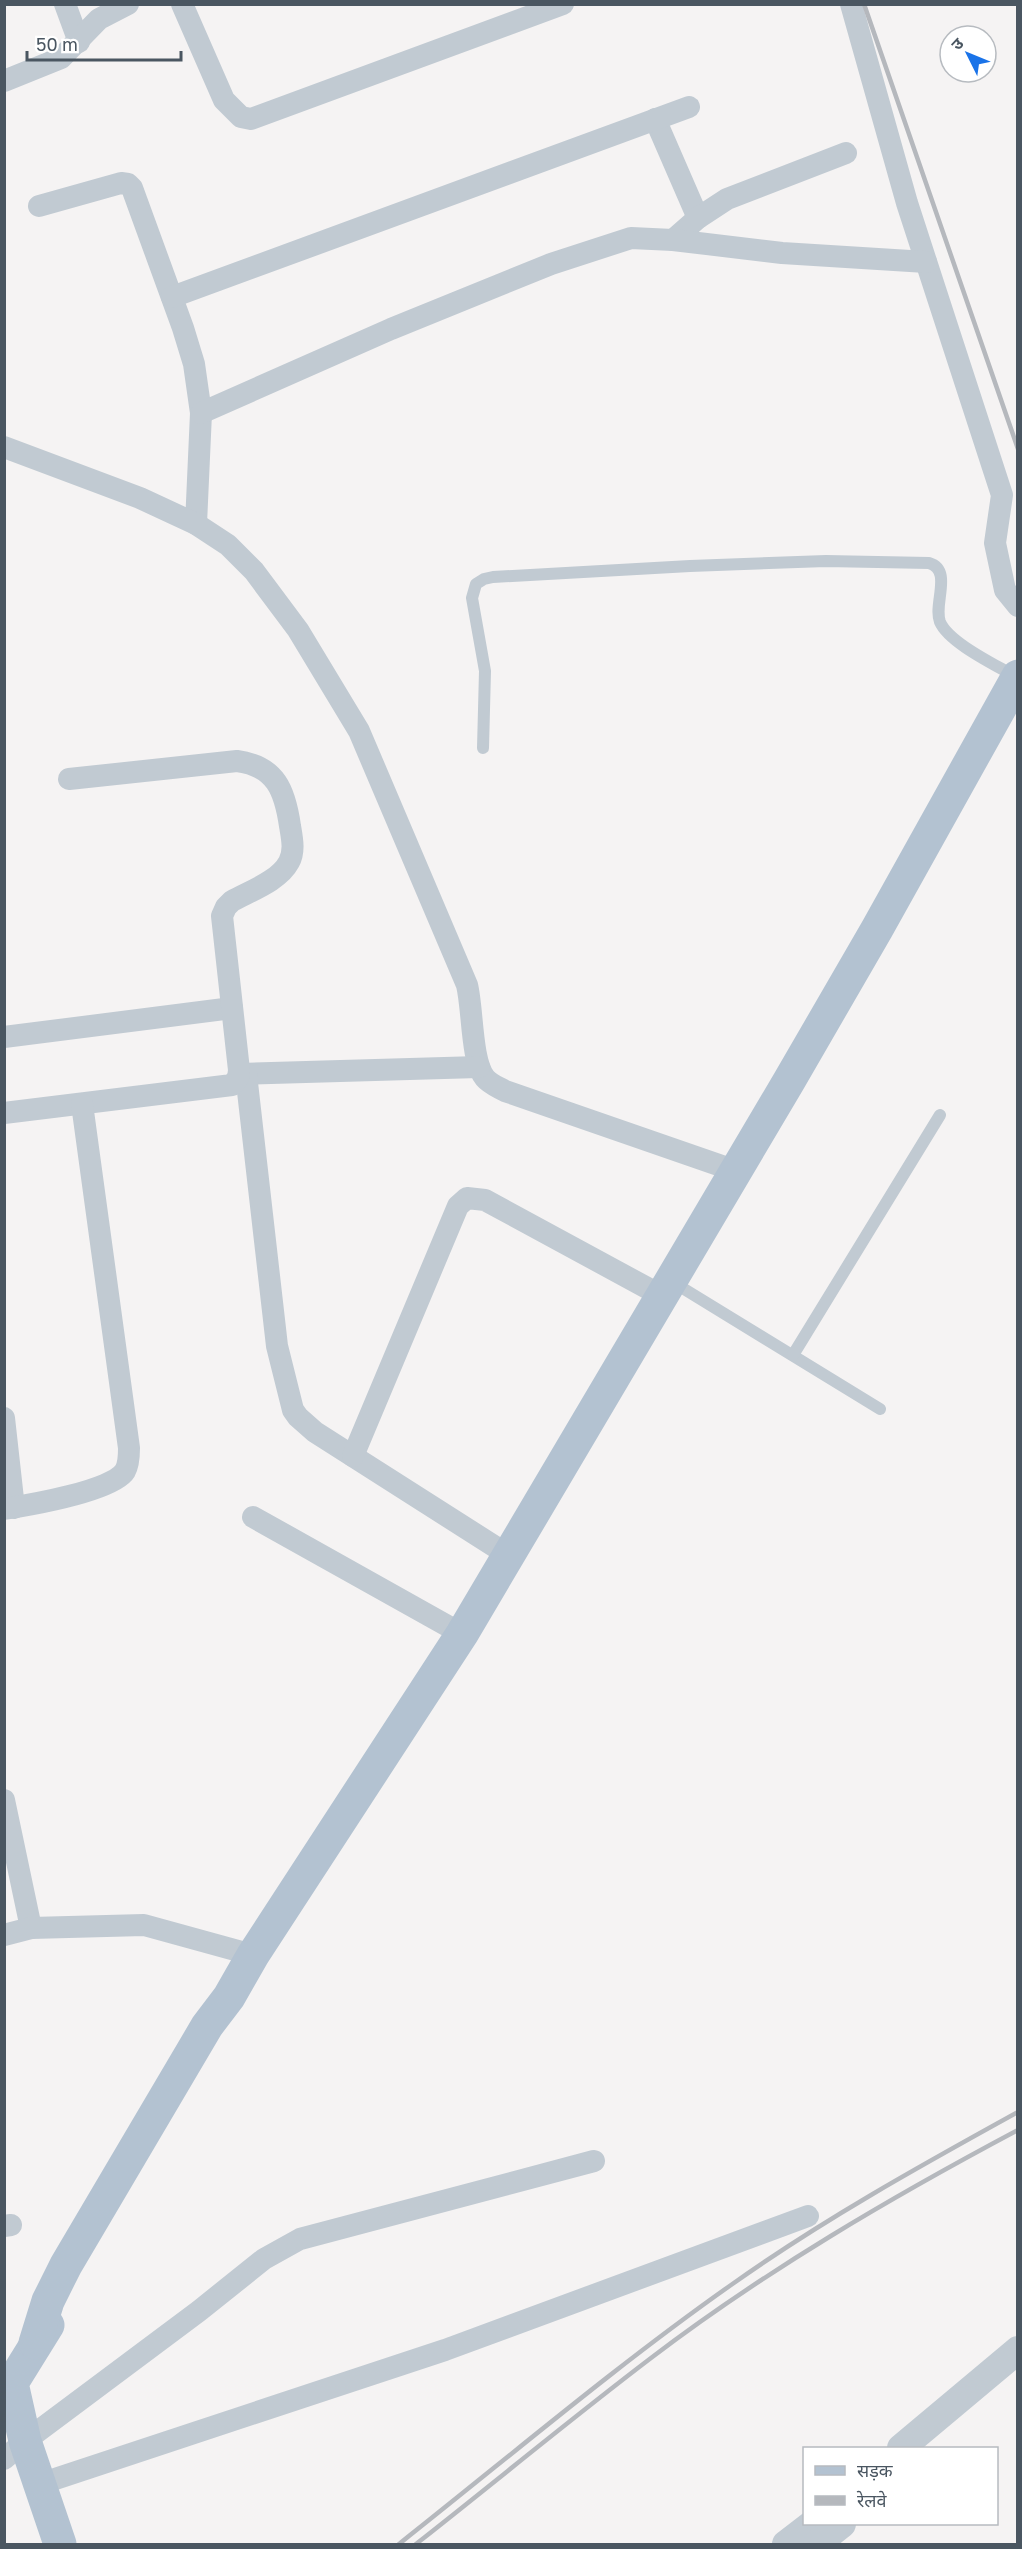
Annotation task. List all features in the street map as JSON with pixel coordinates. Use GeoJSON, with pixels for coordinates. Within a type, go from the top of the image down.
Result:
{"type":"FeatureCollection","features":[{"type":"Feature","properties":{"kind":"main road"},"geometry":{"type":"LineString","coordinates":[[60,2544],[40,2484],[15,2450],[8,2384],[35,2343],[48,2301],[66,2265],[207,2026],[229,1997],[253,1954],[462,1634],[877,928],[1017,677]]}},
{"type":"Feature","properties":{"kind":"street"},"geometry":{"type":"LineString","coordinates":[[65,4],[79,42]]}},
{"type":"Feature","properties":{"kind":"street"},"geometry":{"type":"LineString","coordinates":[[4,81],[62,58],[105,14],[128,4]]}},
{"type":"Feature","properties":{"kind":"street"},"geometry":{"type":"LineString","coordinates":[[183,4],[224,99],[240,117],[250,119],[563,4]]}},
{"type":"Feature","properties":{"kind":"street"},"geometry":{"type":"LineString","coordinates":[[851,4],[926,262],[1002,495],[995,543],[1005,590],[1017,606]]}},
{"type":"Feature","properties":{"kind":"street"},"geometry":{"type":"LineString","coordinates":[[172,297],[689,107]]}},
{"type":"Feature","properties":{"kind":"street"},"geometry":{"type":"LineString","coordinates":[[654,120],[698,218]]}},
{"type":"Feature","properties":{"kind":"street"},"geometry":{"type":"LineString","coordinates":[[674,240],[698,218],[726,199],[846,153]]}},
{"type":"Feature","properties":{"kind":"street"},"geometry":{"type":"LineString","coordinates":[[39,206],[121,183],[128,184],[132,188],[194,364],[201,413],[196,524]]}},
{"type":"Feature","properties":{"kind":"street"},"geometry":{"type":"LineString","coordinates":[[201,413],[390,329],[561,261],[632,238],[674,240],[782,253],[926,262]]}},
{"type":"Feature","properties":{"kind":"street"},"geometry":{"type":"LineString","coordinates":[[4,447],[140,498],[196,524],[228,545],[254,572],[298,630],[359,730],[467,985],[472,1005],[479,1067],[485,1078],[505,1091],[736,1171]]}},
{"type":"Feature","properties":{"kind":"street"},"geometry":{"type":"LineString","coordinates":[[69,779],[237,761],[249,762],[277,782],[287,805],[292,852],[282,872],[232,902],[222,916],[277,1346],[290,1402],[304,1424],[508,1555]]}},
{"type":"Feature","properties":{"kind":"street"},"geometry":{"type":"LineString","coordinates":[[4,1037],[232,1008]]}},
{"type":"Feature","properties":{"kind":"street"},"geometry":{"type":"LineString","coordinates":[[4,1113],[226,1088],[243,1074],[479,1067]]}},
{"type":"Feature","properties":{"kind":"street"},"geometry":{"type":"LineString","coordinates":[[4,1418],[9,1509],[104,1486],[124,1471],[128,1461],[128,1436],[82,1104]]}},
{"type":"Feature","properties":{"kind":"street"},"geometry":{"type":"LineString","coordinates":[[353,1456],[458,1206],[467,1198],[485,1200],[666,1288]]}},
{"type":"Feature","properties":{"kind":"street"},"geometry":{"type":"LineString","coordinates":[[253,1517],[462,1634]]}},
{"type":"Feature","properties":{"kind":"street"},"geometry":{"type":"LineString","coordinates":[[4,1800],[31,1928]]}},
{"type":"Feature","properties":{"kind":"street"},"geometry":{"type":"LineString","coordinates":[[4,1935],[31,1928],[144,1925],[253,1954]]}},
{"type":"Feature","properties":{"kind":"street"},"geometry":{"type":"LineString","coordinates":[[15,2450],[264,2259],[300,2240],[594,2161]]}},
{"type":"Feature","properties":{"kind":"street"},"geometry":{"type":"LineString","coordinates":[[40,2484],[445,2350],[808,2216]]}},
{"type":"Feature","properties":{"kind":"street"},"geometry":{"type":"LineString","coordinates":[[902,2447],[1017,2350]]}},
{"type":"Feature","properties":{"kind":"street"},"geometry":{"type":"LineString","coordinates":[[931,2447],[1017,2375]]}},
{"type":"Feature","properties":{"kind":"street"},"geometry":{"type":"LineString","coordinates":[[786,2544],[810,2525]]}},
{"type":"Feature","properties":{"kind":"street"},"geometry":{"type":"LineString","coordinates":[[817,2544],[840,2525]]}},
{"type":"Feature","properties":{"kind":"lane"},"geometry":{"type":"LineString","coordinates":[[483,748],[485,671],[472,598],[477,584],[493,577],[826,561],[929,563],[934,564],[940,573],[938,617],[947,632],[1017,677]]}},
{"type":"Feature","properties":{"kind":"lane"},"geometry":{"type":"LineString","coordinates":[[793,1355],[940,1115]]}},
{"type":"Feature","properties":{"kind":"lane"},"geometry":{"type":"LineString","coordinates":[[666,1288],[793,1355],[880,1409]]}},
{"type":"Feature","properties":{"kind":"railway"},"geometry":{"type":"LineString","coordinates":[[864,4],[1018,449]]}},
{"type":"Feature","properties":{"kind":"railway"},"geometry":{"type":"LineString","coordinates":[[399,2544],[604,2380],[765,2261],[836,2216],[1018,2112]]}},
{"type":"Feature","properties":{"kind":"railway"},"geometry":{"type":"LineString","coordinates":[[416,2544],[621,2381],[739,2295],[830,2236],[1018,2130]]}}]}
